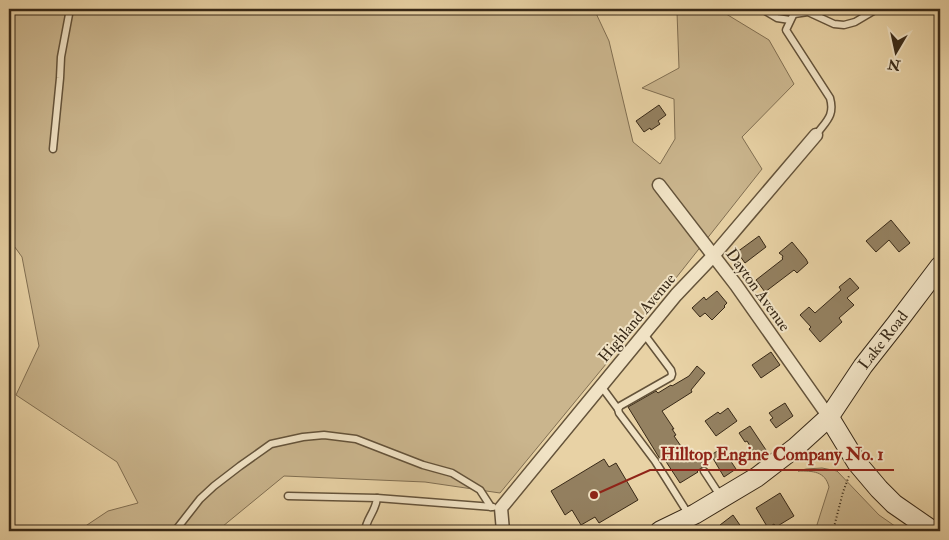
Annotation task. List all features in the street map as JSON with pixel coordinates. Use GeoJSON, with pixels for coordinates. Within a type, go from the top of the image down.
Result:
{"type":"FeatureCollection","features":[{"type":"Feature","properties":{"kind":"main road","name":"Lake Road"},"geometry":{"type":"LineString","coordinates":[[660,531],[757,477],[796,447],[829,418],[863,366],[940,266]]}},
{"type":"Feature","properties":{"kind":"main road"},"geometry":{"type":"LineString","coordinates":[[829,418],[857,464],[878,489],[894,504],[934,531]]}},
{"type":"Feature","properties":{"kind":"street","name":"Highland Avenue"},"geometry":{"type":"LineString","coordinates":[[496,507],[601,386],[676,295],[713,256],[816,135]]}},
{"type":"Feature","properties":{"kind":"street","name":"Dayton Avenue"},"geometry":{"type":"LineString","coordinates":[[658,185],[736,285],[829,418]]}},
{"type":"Feature","properties":{"kind":"street"},"geometry":{"type":"LineString","coordinates":[[496,507],[503,531]]}},
{"type":"Feature","properties":{"kind":"lane"},"geometry":{"type":"LineString","coordinates":[[53,149],[61,57],[70,9]]}},
{"type":"Feature","properties":{"kind":"lane"},"geometry":{"type":"LineString","coordinates":[[762,9],[777,18],[790,20]]}},
{"type":"Feature","properties":{"kind":"lane"},"geometry":{"type":"LineString","coordinates":[[816,135],[830,115],[832,107],[830,98],[786,30],[790,20],[795,11],[808,12],[834,24],[844,25],[856,22],[877,9]]}},
{"type":"Feature","properties":{"kind":"lane"},"geometry":{"type":"LineString","coordinates":[[618,409],[672,374],[644,334]]}},
{"type":"Feature","properties":{"kind":"lane"},"geometry":{"type":"LineString","coordinates":[[601,386],[655,461],[690,516]]}},
{"type":"Feature","properties":{"kind":"lane"},"geometry":{"type":"LineString","coordinates":[[175,531],[214,486],[271,444],[302,437],[324,435],[356,439],[423,465],[452,473],[480,490],[496,507]]}},
{"type":"Feature","properties":{"kind":"lane"},"geometry":{"type":"LineString","coordinates":[[704,471],[722,498]]}},
{"type":"Feature","properties":{"kind":"lane"},"geometry":{"type":"LineString","coordinates":[[288,496],[377,498],[496,507]]}},
{"type":"Feature","properties":{"kind":"lane"},"geometry":{"type":"LineString","coordinates":[[364,531],[376,505],[377,498]]}},
{"type":"Feature","properties":{"kind":"path"},"geometry":{"type":"LineString","coordinates":[[833,531],[843,492],[857,464]]}},
{"type":"Feature","properties":{"kind":"shaded area"},"geometry":{"type":"Polygon","coordinates":[[[9,9],[594,9],[609,41],[633,142],[660,164],[675,139],[674,99],[642,88],[679,68],[677,12],[683,9],[718,9],[769,40],[794,84],[742,137],[762,169],[657,302],[500,493],[425,482],[284,476],[217,531],[78,531],[108,511],[138,503],[117,462],[16,395],[39,346],[22,257],[9,239],[9,9]]]}},
{"type":"Feature","properties":{"kind":"shaded area"},"geometry":{"type":"Polygon","coordinates":[[[822,468],[837,471],[879,515],[902,531],[815,531],[829,487],[825,478],[818,473],[798,471],[822,468]]]}},
{"type":"Feature","properties":{"kind":"building"},"geometry":{"type":"Polygon","coordinates":[[[659,105],[666,115],[658,121],[660,124],[644,132],[636,121],[659,105]]]}},
{"type":"Feature","properties":{"kind":"building"},"geometry":{"type":"Polygon","coordinates":[[[891,220],[910,243],[899,252],[889,240],[876,252],[866,241],[891,220]]]}},
{"type":"Feature","properties":{"kind":"building"},"geometry":{"type":"Polygon","coordinates":[[[759,236],[766,247],[745,263],[737,252],[759,236]]]}},
{"type":"Feature","properties":{"kind":"building"},"geometry":{"type":"Polygon","coordinates":[[[792,242],[808,263],[797,273],[794,270],[765,292],[756,280],[783,259],[783,256],[779,253],[792,242]]]}},
{"type":"Feature","properties":{"kind":"building"},"geometry":{"type":"Polygon","coordinates":[[[850,278],[859,288],[847,298],[854,305],[839,318],[842,322],[820,342],[809,329],[811,327],[800,315],[809,307],[815,313],[841,290],[839,287],[850,278]]]}},
{"type":"Feature","properties":{"kind":"building"},"geometry":{"type":"Polygon","coordinates":[[[717,291],[727,303],[725,307],[712,320],[705,313],[700,317],[692,308],[704,297],[706,300],[717,291]]]}},
{"type":"Feature","properties":{"kind":"building"},"geometry":{"type":"Polygon","coordinates":[[[771,352],[780,365],[761,378],[752,365],[771,352]]]}},
{"type":"Feature","properties":{"kind":"building"},"geometry":{"type":"Polygon","coordinates":[[[697,366],[705,373],[691,390],[692,392],[662,411],[674,429],[672,429],[676,435],[674,436],[685,452],[691,459],[700,453],[707,464],[680,483],[663,457],[660,459],[628,407],[656,391],[658,393],[689,376],[697,366]]]}},
{"type":"Feature","properties":{"kind":"building"},"geometry":{"type":"Polygon","coordinates":[[[785,403],[793,416],[776,428],[770,420],[773,418],[769,413],[785,403]]]}},
{"type":"Feature","properties":{"kind":"building"},"geometry":{"type":"Polygon","coordinates":[[[728,408],[737,421],[716,436],[705,421],[728,408]]]}},
{"type":"Feature","properties":{"kind":"building"},"geometry":{"type":"Polygon","coordinates":[[[750,426],[768,453],[758,459],[747,441],[745,442],[739,433],[750,426]]]}},
{"type":"Feature","properties":{"kind":"building"},"geometry":{"type":"Polygon","coordinates":[[[722,448],[736,469],[724,477],[711,455],[722,448]]]}},
{"type":"Feature","properties":{"kind":"building"},"geometry":{"type":"Polygon","coordinates":[[[604,459],[609,467],[616,463],[638,500],[599,523],[595,517],[581,525],[572,510],[565,515],[551,491],[604,459]]]}},
{"type":"Feature","properties":{"kind":"building"},"geometry":{"type":"Polygon","coordinates":[[[780,493],[794,516],[776,527],[774,524],[768,528],[756,508],[780,493]]]}},
{"type":"Feature","properties":{"kind":"building"},"geometry":{"type":"Polygon","coordinates":[[[733,515],[744,531],[724,531],[720,525],[733,515]]]}},
{"type":"Feature","properties":{"kind":"place","name":"Hilltop Engine Company No. 1"},"geometry":{"type":"Point","coordinates":[594,495]}}]}
